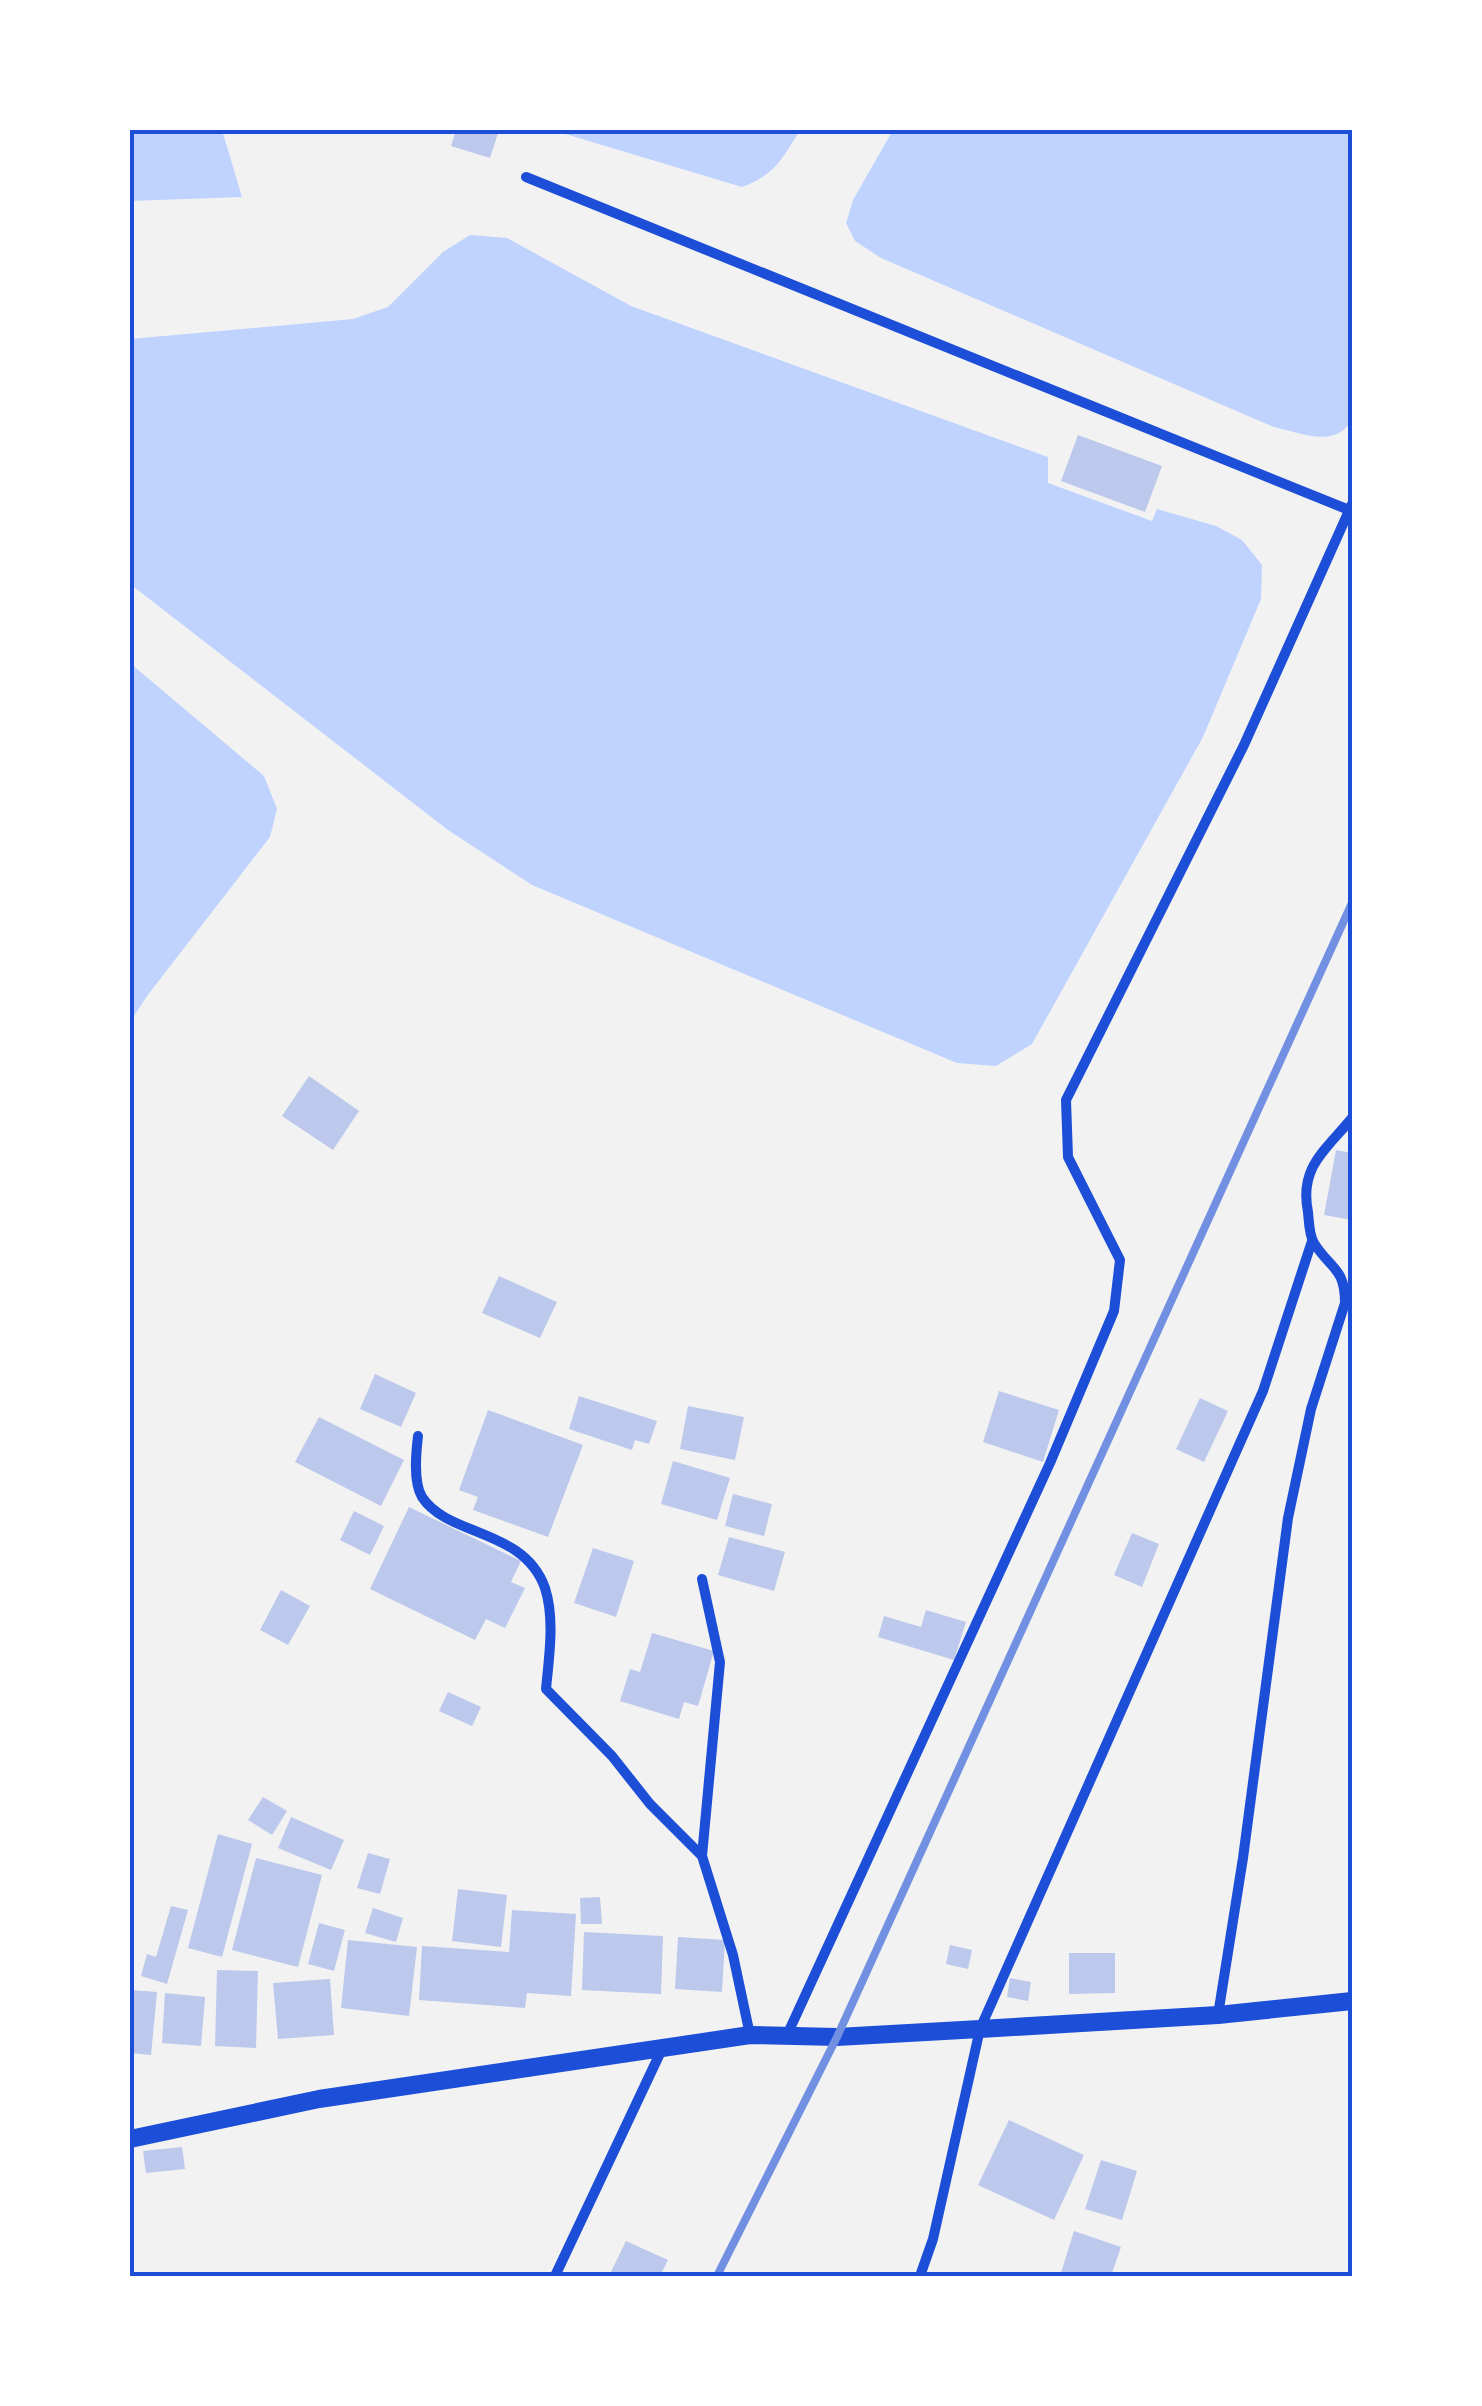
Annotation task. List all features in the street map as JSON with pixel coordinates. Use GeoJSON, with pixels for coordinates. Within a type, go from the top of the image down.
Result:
{"type":"FeatureCollection","features":[{"type":"Feature","properties":{"kind":"street"},"geometry":{"type":"LineString","coordinates":[[526,177],[1351,507],[1244,745],[1066,1100],[1068,1157],[1120,1260],[1114,1311],[1050,1463],[786,2035]]}},
{"type":"Feature","properties":{"kind":"street"},"geometry":{"type":"LineString","coordinates":[[920,2276],[934,2239],[980,2029],[1263,1391],[1312,1241],[1304,1190],[1312,1167],[1352,1118]]}},
{"type":"Feature","properties":{"kind":"street"},"geometry":{"type":"LineString","coordinates":[[1218,2015],[1288,1518],[1310,1409],[1345,1303],[1340,1271],[1312,1241]]}},
{"type":"Feature","properties":{"kind":"street"},"geometry":{"type":"LineString","coordinates":[[418,1436],[416,1460],[421,1496],[436,1510],[504,1543],[528,1560],[545,1588],[550,1641],[546,1689],[702,1856]]}},
{"type":"Feature","properties":{"kind":"street"},"geometry":{"type":"LineString","coordinates":[[702,1579],[720,1662],[702,1856],[733,1955],[750,2035]]}},
{"type":"Feature","properties":{"kind":"street"},"geometry":{"type":"LineString","coordinates":[[130,2139],[320,2100],[750,2035],[837,2037],[1218,2015],[1352,2002]]}},
{"type":"Feature","properties":{"kind":"street"},"geometry":{"type":"LineString","coordinates":[[555,2276],[663,2047]]}},
{"type":"Feature","properties":{"kind":"water"},"geometry":{"type":"Polygon","coordinates":[[[130,130],[222,130],[242,197],[130,201],[130,130]]]}},
{"type":"Feature","properties":{"kind":"water"},"geometry":{"type":"Polygon","coordinates":[[[552,130],[800,130],[770,171],[742,187],[552,130]]]}},
{"type":"Feature","properties":{"kind":"water"},"geometry":{"type":"Polygon","coordinates":[[[893,130],[1352,130],[1352,420],[1345,429],[1327,437],[1274,427],[881,258],[855,241],[846,223],[853,200],[893,130]]]}},
{"type":"Feature","properties":{"kind":"water"},"geometry":{"type":"Polygon","coordinates":[[[470,235],[507,238],[631,306],[1048,457],[1048,483],[1152,521],[1157,509],[1216,526],[1242,540],[1262,565],[1261,599],[1203,737],[1032,1044],[996,1066],[957,1063],[532,885],[448,830],[130,584],[130,339],[353,319],[388,307],[443,252],[470,235]]]}},
{"type":"Feature","properties":{"kind":"water"},"geometry":{"type":"Polygon","coordinates":[[[130,663],[264,776],[277,809],[270,837],[130,1022],[130,663]]]}},
{"type":"Feature","properties":{"kind":"building"},"geometry":{"type":"Polygon","coordinates":[[[456,130],[499,130],[490,158],[451,146],[456,130]]]}},
{"type":"Feature","properties":{"kind":"building"},"geometry":{"type":"Polygon","coordinates":[[[1078,435],[1162,466],[1145,512],[1061,481],[1078,435]]]}},
{"type":"Feature","properties":{"kind":"building"},"geometry":{"type":"Polygon","coordinates":[[[309,1076],[359,1111],[333,1150],[282,1116],[309,1076]]]}},
{"type":"Feature","properties":{"kind":"building"},"geometry":{"type":"Polygon","coordinates":[[[1336,1150],[1352,1153],[1352,1220],[1324,1215],[1336,1150]]]}},
{"type":"Feature","properties":{"kind":"building"},"geometry":{"type":"Polygon","coordinates":[[[499,1276],[557,1302],[540,1338],[482,1313],[499,1276]]]}},
{"type":"Feature","properties":{"kind":"building"},"geometry":{"type":"Polygon","coordinates":[[[375,1374],[416,1393],[401,1427],[360,1409],[375,1374]]]}},
{"type":"Feature","properties":{"kind":"building"},"geometry":{"type":"Polygon","coordinates":[[[999,1391],[1059,1410],[1043,1462],[983,1442],[999,1391]]]}},
{"type":"Feature","properties":{"kind":"building"},"geometry":{"type":"Polygon","coordinates":[[[579,1396],[657,1421],[649,1444],[635,1440],[632,1450],[569,1429],[579,1396]]]}},
{"type":"Feature","properties":{"kind":"building"},"geometry":{"type":"Polygon","coordinates":[[[1200,1398],[1228,1411],[1204,1462],[1176,1449],[1200,1398]]]}},
{"type":"Feature","properties":{"kind":"building"},"geometry":{"type":"Polygon","coordinates":[[[688,1406],[744,1417],[735,1460],[680,1449],[688,1406]]]}},
{"type":"Feature","properties":{"kind":"building"},"geometry":{"type":"Polygon","coordinates":[[[488,1410],[583,1445],[548,1537],[473,1510],[478,1497],[459,1490],[488,1410]]]}},
{"type":"Feature","properties":{"kind":"building"},"geometry":{"type":"Polygon","coordinates":[[[319,1417],[404,1460],[381,1506],[295,1462],[319,1417]]]}},
{"type":"Feature","properties":{"kind":"building"},"geometry":{"type":"Polygon","coordinates":[[[673,1461],[730,1478],[717,1520],[661,1504],[673,1461]]]}},
{"type":"Feature","properties":{"kind":"building"},"geometry":{"type":"Polygon","coordinates":[[[733,1494],[772,1504],[764,1536],[725,1526],[733,1494]]]}},
{"type":"Feature","properties":{"kind":"building"},"geometry":{"type":"Polygon","coordinates":[[[409,1507],[521,1561],[511,1582],[525,1588],[505,1628],[486,1619],[475,1640],[370,1589],[409,1507]]]}},
{"type":"Feature","properties":{"kind":"building"},"geometry":{"type":"Polygon","coordinates":[[[354,1511],[384,1526],[370,1555],[340,1540],[354,1511]]]}},
{"type":"Feature","properties":{"kind":"building"},"geometry":{"type":"Polygon","coordinates":[[[1132,1533],[1159,1544],[1142,1587],[1114,1575],[1132,1533]]]}},
{"type":"Feature","properties":{"kind":"building"},"geometry":{"type":"Polygon","coordinates":[[[729,1537],[785,1552],[774,1591],[718,1575],[729,1537]]]}},
{"type":"Feature","properties":{"kind":"building"},"geometry":{"type":"Polygon","coordinates":[[[593,1548],[634,1561],[616,1617],[574,1603],[593,1548]]]}},
{"type":"Feature","properties":{"kind":"building"},"geometry":{"type":"Polygon","coordinates":[[[281,1590],[310,1606],[288,1645],[260,1630],[281,1590]]]}},
{"type":"Feature","properties":{"kind":"building"},"geometry":{"type":"Polygon","coordinates":[[[926,1610],[966,1622],[954,1660],[878,1637],[884,1616],[921,1627],[926,1610]]]}},
{"type":"Feature","properties":{"kind":"building"},"geometry":{"type":"Polygon","coordinates":[[[652,1633],[714,1651],[698,1706],[684,1702],[679,1719],[620,1701],[630,1669],[640,1672],[652,1633]]]}},
{"type":"Feature","properties":{"kind":"building"},"geometry":{"type":"Polygon","coordinates":[[[448,1692],[481,1707],[472,1726],[439,1711],[448,1692]]]}},
{"type":"Feature","properties":{"kind":"building"},"geometry":{"type":"Polygon","coordinates":[[[263,1797],[287,1811],[272,1835],[248,1820],[263,1797]]]}},
{"type":"Feature","properties":{"kind":"building"},"geometry":{"type":"Polygon","coordinates":[[[291,1817],[344,1840],[331,1870],[278,1848],[291,1817]]]}},
{"type":"Feature","properties":{"kind":"building"},"geometry":{"type":"Polygon","coordinates":[[[218,1834],[252,1844],[222,1957],[188,1948],[218,1834]]]}},
{"type":"Feature","properties":{"kind":"building"},"geometry":{"type":"Polygon","coordinates":[[[368,1853],[390,1859],[380,1894],[357,1888],[368,1853]]]}},
{"type":"Feature","properties":{"kind":"building"},"geometry":{"type":"Polygon","coordinates":[[[256,1858],[322,1875],[298,1967],[232,1950],[256,1858]]]}},
{"type":"Feature","properties":{"kind":"building"},"geometry":{"type":"Polygon","coordinates":[[[458,1889],[507,1895],[501,1947],[452,1941],[458,1889]]]}},
{"type":"Feature","properties":{"kind":"building"},"geometry":{"type":"Polygon","coordinates":[[[600,1897],[602,1924],[581,1924],[580,1898],[600,1897]]]}},
{"type":"Feature","properties":{"kind":"building"},"geometry":{"type":"Polygon","coordinates":[[[171,1906],[188,1910],[167,1984],[141,1976],[147,1954],[156,1957],[171,1906]]]}},
{"type":"Feature","properties":{"kind":"building"},"geometry":{"type":"Polygon","coordinates":[[[373,1908],[403,1918],[396,1942],[365,1933],[373,1908]]]}},
{"type":"Feature","properties":{"kind":"building"},"geometry":{"type":"Polygon","coordinates":[[[512,1910],[576,1914],[571,1996],[527,1993],[525,2008],[419,2000],[422,1946],[509,1952],[512,1910]]]}},
{"type":"Feature","properties":{"kind":"building"},"geometry":{"type":"Polygon","coordinates":[[[319,1923],[345,1930],[334,1971],[308,1964],[319,1923]]]}},
{"type":"Feature","properties":{"kind":"building"},"geometry":{"type":"Polygon","coordinates":[[[584,1932],[663,1936],[661,1994],[582,1990],[584,1932]]]}},
{"type":"Feature","properties":{"kind":"building"},"geometry":{"type":"Polygon","coordinates":[[[678,1937],[725,1940],[722,1992],[675,1989],[678,1937]]]}},
{"type":"Feature","properties":{"kind":"building"},"geometry":{"type":"Polygon","coordinates":[[[348,1940],[417,1947],[409,2016],[341,2008],[348,1940]]]}},
{"type":"Feature","properties":{"kind":"building"},"geometry":{"type":"Polygon","coordinates":[[[950,1945],[972,1950],[968,1969],[946,1964],[950,1945]]]}},
{"type":"Feature","properties":{"kind":"building"},"geometry":{"type":"Polygon","coordinates":[[[1069,1953],[1115,1953],[1115,1993],[1069,1994],[1069,1953]]]}},
{"type":"Feature","properties":{"kind":"building"},"geometry":{"type":"Polygon","coordinates":[[[217,1970],[258,1971],[256,2048],[215,2046],[217,1970]]]}},
{"type":"Feature","properties":{"kind":"building"},"geometry":{"type":"Polygon","coordinates":[[[1010,1978],[1031,1982],[1028,2001],[1007,1997],[1010,1978]]]}},
{"type":"Feature","properties":{"kind":"building"},"geometry":{"type":"Polygon","coordinates":[[[330,1979],[334,2035],[278,2039],[273,1983],[330,1979]]]}},
{"type":"Feature","properties":{"kind":"building"},"geometry":{"type":"Polygon","coordinates":[[[130,1990],[157,1992],[151,2055],[130,2053],[130,1990]]]}},
{"type":"Feature","properties":{"kind":"building"},"geometry":{"type":"Polygon","coordinates":[[[165,1993],[205,1997],[201,2046],[162,2043],[165,1993]]]}},
{"type":"Feature","properties":{"kind":"building"},"geometry":{"type":"Polygon","coordinates":[[[1009,2120],[1084,2155],[1054,2220],[978,2185],[1009,2120]]]}},
{"type":"Feature","properties":{"kind":"building"},"geometry":{"type":"Polygon","coordinates":[[[182,2147],[185,2169],[146,2173],[143,2151],[182,2147]]]}},
{"type":"Feature","properties":{"kind":"building"},"geometry":{"type":"Polygon","coordinates":[[[1101,2160],[1137,2171],[1122,2220],[1085,2209],[1101,2160]]]}},
{"type":"Feature","properties":{"kind":"building"},"geometry":{"type":"Polygon","coordinates":[[[1074,2231],[1121,2247],[1111,2276],[1060,2276],[1074,2231]]]}},
{"type":"Feature","properties":{"kind":"building"},"geometry":{"type":"Polygon","coordinates":[[[626,2241],[668,2260],[660,2276],[609,2276],[626,2241]]]}},
{"type":"Feature","properties":{"kind":"railway"},"geometry":{"type":"LineString","coordinates":[[717,2276],[837,2037],[1352,903]]}}]}
